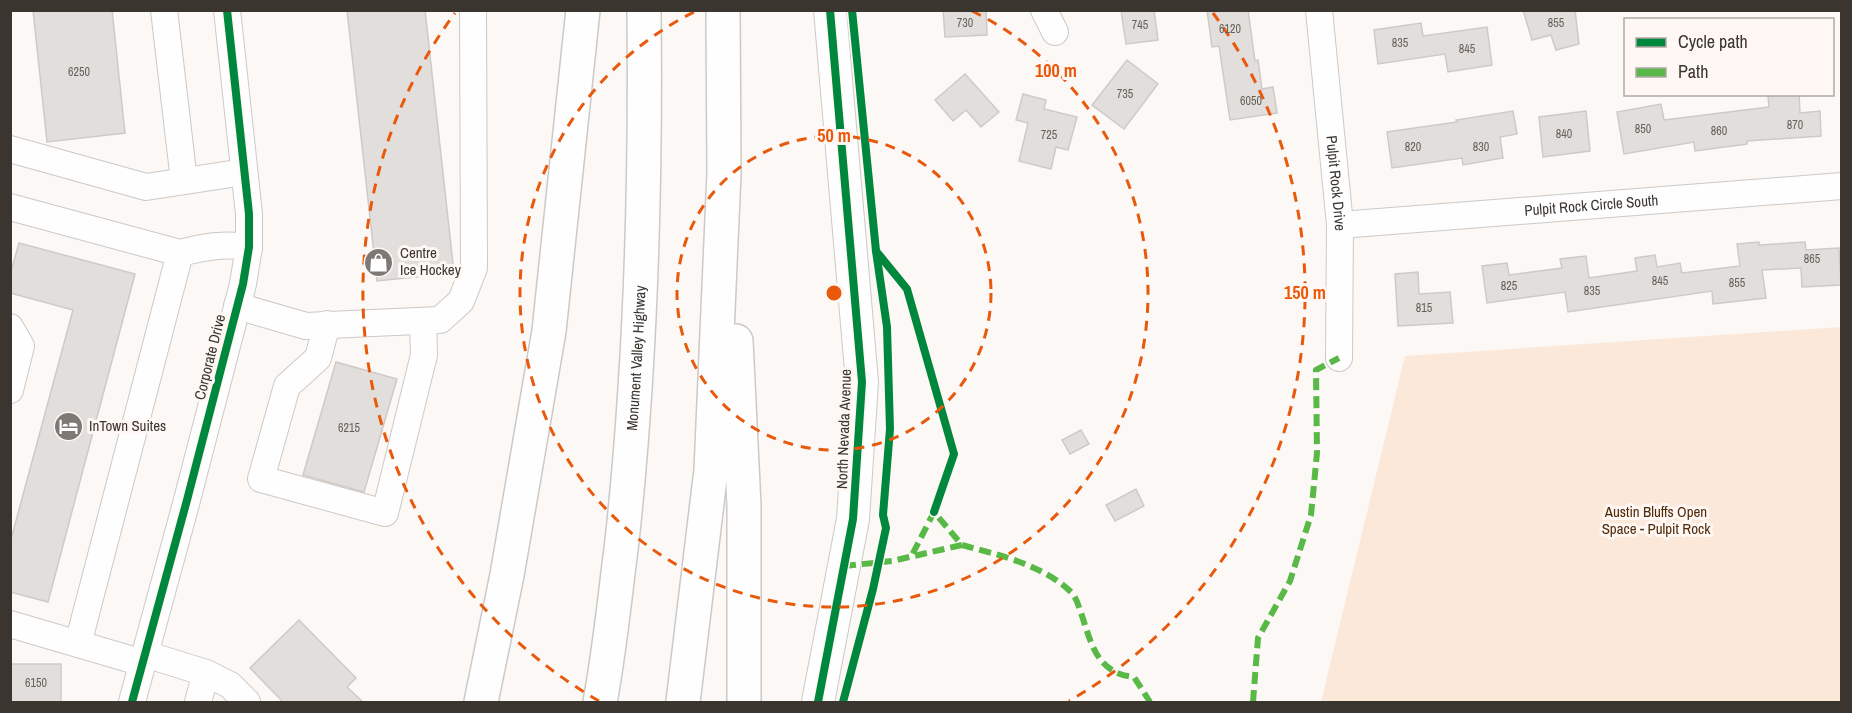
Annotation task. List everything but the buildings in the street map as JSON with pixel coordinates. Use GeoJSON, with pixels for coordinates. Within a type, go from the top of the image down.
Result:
{"type":"FeatureCollection","features":[{"type":"Feature","properties":{"kind":"highway"},"geometry":{"type":"LineString","coordinates":[[481,702],[507,575],[549,331],[583,10]]}},
{"type":"Feature","properties":{"kind":"highway","name":"Monument Valley Highway"},"geometry":{"type":"LineString","coordinates":[[600,702],[608,662],[630,466],[642,265],[644,10]]}},
{"type":"Feature","properties":{"kind":"highway"},"geometry":{"type":"LineString","coordinates":[[682,702],[711,470],[724,173],[723,10]]}},
{"type":"Feature","properties":{"kind":"highway"},"geometry":{"type":"LineString","coordinates":[[724,91],[744,506],[744,702]]}},
{"type":"Feature","properties":{"kind":"main road","name":"North Nevada Avenue"},"geometry":{"type":"LineString","coordinates":[[818,702],[853,519],[862,382],[830,10]]}},
{"type":"Feature","properties":{"kind":"street"},"geometry":{"type":"LineString","coordinates":[[164,10],[184,181]]}},
{"type":"Feature","properties":{"kind":"street","name":"Corporate Drive"},"geometry":{"type":"LineString","coordinates":[[132,702],[237,306],[249,247],[249,214],[226,10]]}},
{"type":"Feature","properties":{"kind":"street"},"geometry":{"type":"LineString","coordinates":[[237,306],[306,326],[440,320],[461,301],[474,268],[473,10]]}},
{"type":"Feature","properties":{"kind":"street","name":"Pulpit Rock Drive"},"geometry":{"type":"LineString","coordinates":[[1319,10],[1340,225],[1339,358]]}},
{"type":"Feature","properties":{"kind":"street"},"geometry":{"type":"LineString","coordinates":[[10,149],[146,187],[244,172]]}},
{"type":"Feature","properties":{"kind":"street","name":"Pulpit Rock Circle South"},"geometry":{"type":"LineString","coordinates":[[1340,225],[1842,186]]}},
{"type":"Feature","properties":{"kind":"street"},"geometry":{"type":"LineString","coordinates":[[10,207],[180,253],[205,246],[227,244],[249,247]]}},
{"type":"Feature","properties":{"kind":"street"},"geometry":{"type":"LineString","coordinates":[[78,644],[180,253]]}},
{"type":"Feature","properties":{"kind":"street"},"geometry":{"type":"LineString","coordinates":[[327,324],[318,358],[287,386],[261,479],[385,513],[424,355],[423,321]]}},
{"type":"Feature","properties":{"kind":"street"},"geometry":{"type":"LineString","coordinates":[[10,327],[21,346],[10,390]]}},
{"type":"Feature","properties":{"kind":"street"},"geometry":{"type":"LineString","coordinates":[[10,624],[78,644],[206,674],[230,685],[247,702]]}},
{"type":"Feature","properties":{"kind":"street"},"geometry":{"type":"LineString","coordinates":[[198,702],[206,674]]}},
{"type":"Feature","properties":{"kind":"green space","name":"Austin Bluffs Open Space - Pulpit Rock"},"geometry":{"type":"Polygon","coordinates":[[[1841,327],[1841,702],[1321,702],[1405,356],[1841,327]]]}},
{"type":"Feature","properties":{"kind":"marked path"},"geometry":{"type":"LineString","coordinates":[[1253,702],[1258,638],[1290,581],[1311,515],[1317,453],[1316,370],[1339,358]]}},
{"type":"Feature","properties":{"kind":"marked path"},"geometry":{"type":"LineString","coordinates":[[844,566],[892,561],[962,545],[934,512],[911,557]]}},
{"type":"Feature","properties":{"kind":"marked path"},"geometry":{"type":"LineString","coordinates":[[962,545],[1020,562],[1061,583],[1076,599],[1096,654],[1111,669],[1134,677],[1150,702]]}},
{"type":"Feature","properties":{"kind":"cycle path"},"geometry":{"type":"LineString","coordinates":[[132,702],[243,284],[249,247],[249,214],[227,10]]}},
{"type":"Feature","properties":{"kind":"cycle path"},"geometry":{"type":"LineString","coordinates":[[818,702],[853,519],[862,382],[830,10]]}},
{"type":"Feature","properties":{"kind":"cycle path"},"geometry":{"type":"LineString","coordinates":[[843,702],[873,589],[886,528],[883,515],[890,429],[887,327],[876,251],[852,10]]}},
{"type":"Feature","properties":{"kind":"cycle path"},"geometry":{"type":"LineString","coordinates":[[876,251],[907,289],[954,454],[934,512]]}},
{"type":"Feature","properties":{"kind":"place","name":"Centre Ice Hockey"},"geometry":{"type":"Point","coordinates":[379,262]}},
{"type":"Feature","properties":{"kind":"place","name":"InTown Suites"},"geometry":{"type":"Point","coordinates":[68,426]}}]}
